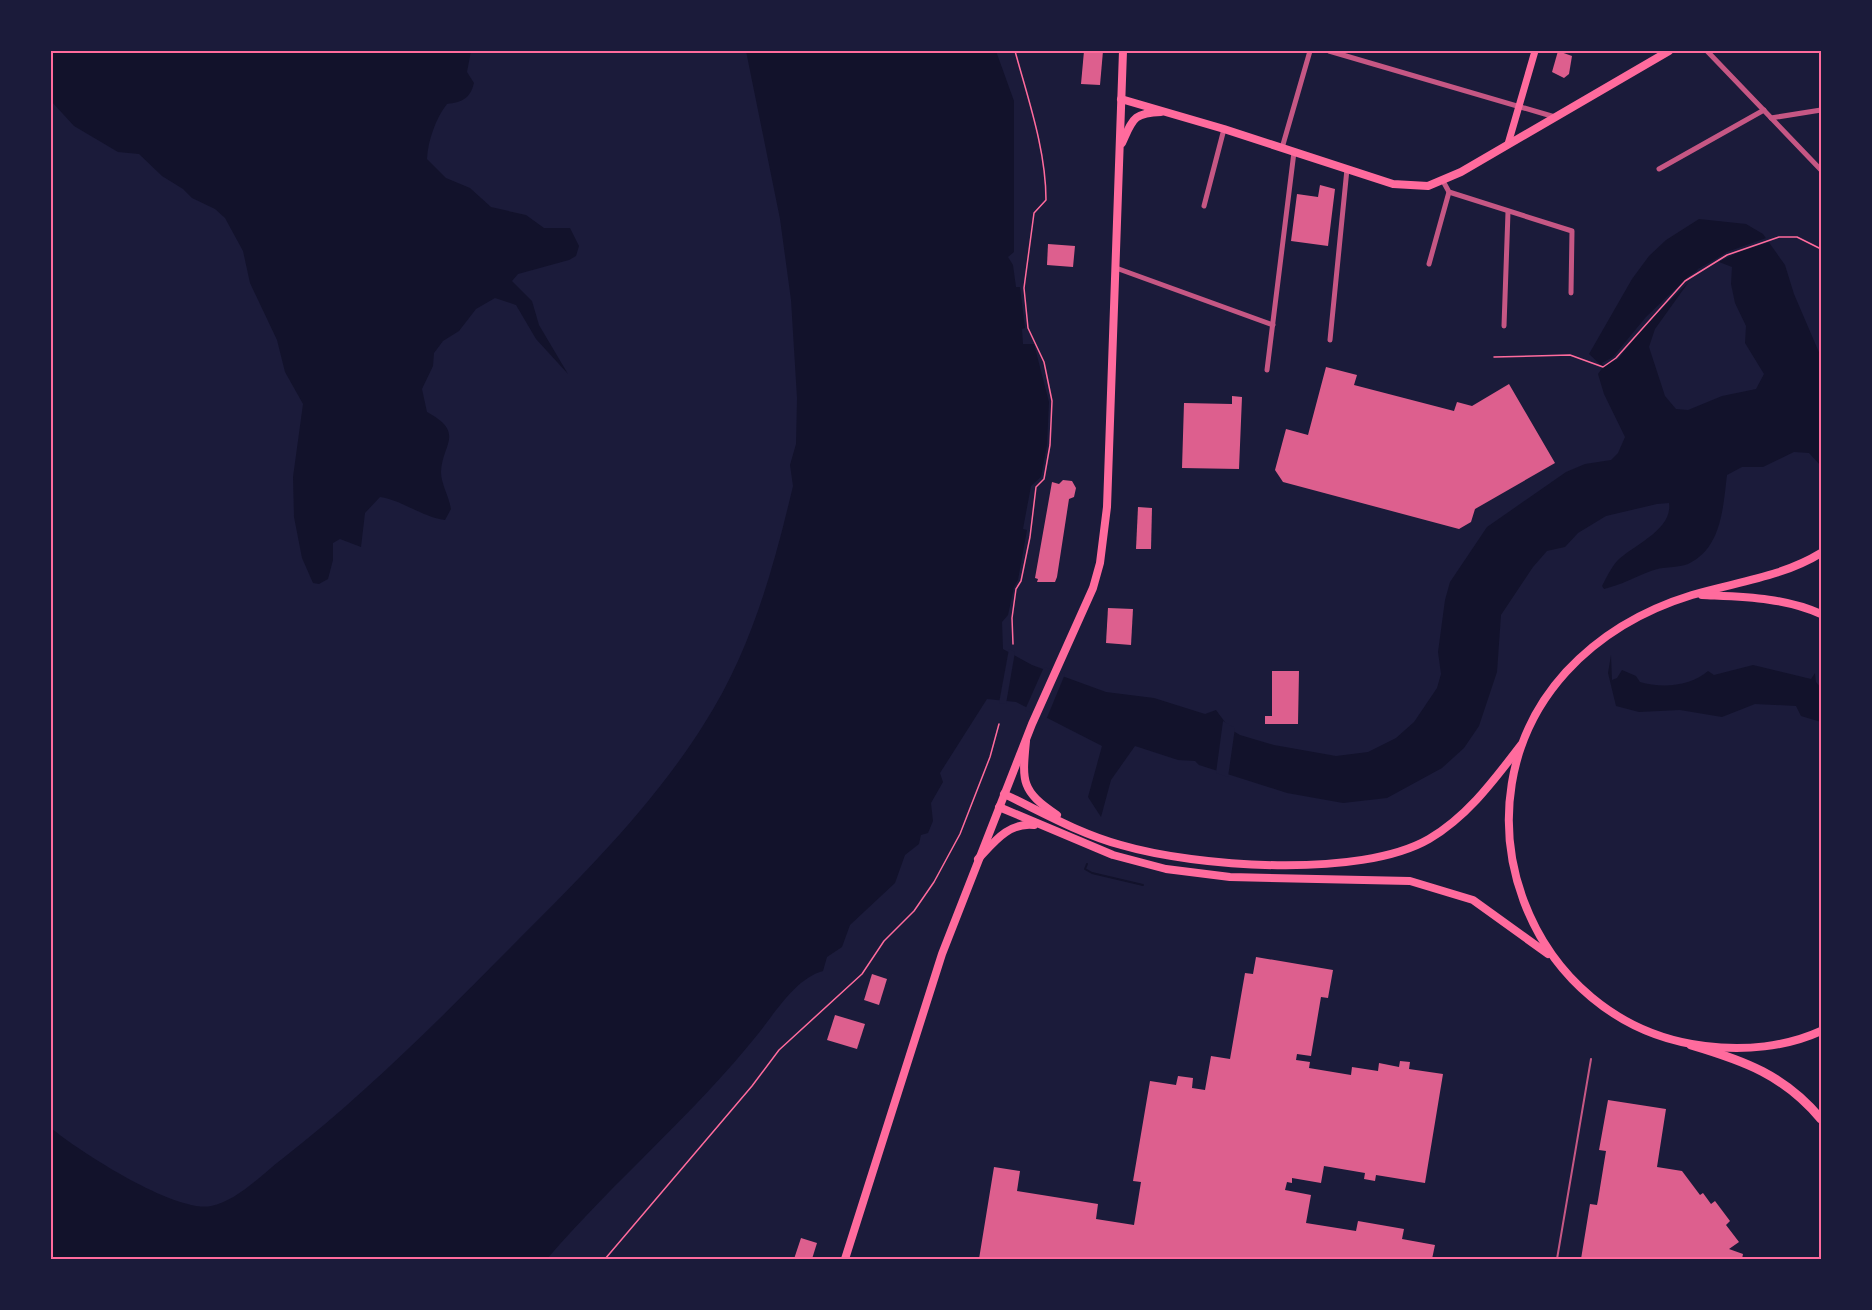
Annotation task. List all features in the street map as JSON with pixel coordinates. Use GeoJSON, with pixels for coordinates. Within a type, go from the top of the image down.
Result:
{"type":"FeatureCollection","features":[{"type":"Feature","properties":{"kind":"highway"},"geometry":{"type":"LineString","coordinates":[[1691,1045],[1722,1054],[1791,1087],[1821,1119]]}},
{"type":"Feature","properties":{"kind":"main road"},"geometry":{"type":"LineString","coordinates":[[845,1259],[942,954],[1032,724],[1094,588],[1100,563],[1107,507],[1108,412],[1116,268],[1123,51]]}},
{"type":"Feature","properties":{"kind":"main road"},"geometry":{"type":"LineString","coordinates":[[1508,144],[1535,51]]}},
{"type":"Feature","properties":{"kind":"main road"},"geometry":{"type":"LineString","coordinates":[[1121,99],[1170,112],[1393,184],[1414,187],[1443,182],[1669,51]]}},
{"type":"Feature","properties":{"kind":"main road"},"geometry":{"type":"LineString","coordinates":[[1120,146],[1134,118],[1143,112],[1170,112]]}},
{"type":"Feature","properties":{"kind":"main road"},"geometry":{"type":"LineString","coordinates":[[1553,958],[1522,900],[1513,869],[1509,836],[1510,804],[1515,771],[1525,740],[1549,694],[1583,655],[1622,625],[1646,612],[1693,595],[1803,564],[1821,553]]}},
{"type":"Feature","properties":{"kind":"main road"},"geometry":{"type":"LineString","coordinates":[[1693,595],[1756,597],[1785,602],[1821,614]]}},
{"type":"Feature","properties":{"kind":"main road"},"geometry":{"type":"LineString","coordinates":[[1004,794],[1083,831],[1154,853],[1249,865],[1353,861],[1383,856],[1429,839],[1476,802],[1525,740]]}},
{"type":"Feature","properties":{"kind":"main road"},"geometry":{"type":"LineString","coordinates":[[1026,741],[1023,777],[1028,792],[1037,801],[1083,831]]}},
{"type":"Feature","properties":{"kind":"main road"},"geometry":{"type":"LineString","coordinates":[[999,807],[1113,855],[1166,869],[1230,877],[1410,881],[1473,900],[1553,958],[1583,990],[1628,1023],[1659,1036],[1691,1045],[1753,1048],[1784,1043],[1821,1031]]}},
{"type":"Feature","properties":{"kind":"main road"},"geometry":{"type":"LineString","coordinates":[[978,858],[1005,831],[1024,824],[1047,827]]}},
{"type":"Feature","properties":{"kind":"street"},"geometry":{"type":"LineString","coordinates":[[1282,148],[1310,51]]}},
{"type":"Feature","properties":{"kind":"street"},"geometry":{"type":"LineString","coordinates":[[1329,51],[1555,117]]}},
{"type":"Feature","properties":{"kind":"street"},"geometry":{"type":"LineString","coordinates":[[1707,51],[1821,170]]}},
{"type":"Feature","properties":{"kind":"street"},"geometry":{"type":"LineString","coordinates":[[1659,169],[1764,110]]}},
{"type":"Feature","properties":{"kind":"street"},"geometry":{"type":"LineString","coordinates":[[1771,118],[1821,110]]}},
{"type":"Feature","properties":{"kind":"street"},"geometry":{"type":"LineString","coordinates":[[1204,206],[1224,129]]}},
{"type":"Feature","properties":{"kind":"street"},"geometry":{"type":"LineString","coordinates":[[1268,370],[1294,152]]}},
{"type":"Feature","properties":{"kind":"street"},"geometry":{"type":"LineString","coordinates":[[1330,340],[1347,170]]}},
{"type":"Feature","properties":{"kind":"street"},"geometry":{"type":"LineString","coordinates":[[1443,182],[1449,192],[1572,231],[1571,292]]}},
{"type":"Feature","properties":{"kind":"street"},"geometry":{"type":"LineString","coordinates":[[1429,264],[1449,192]]}},
{"type":"Feature","properties":{"kind":"street"},"geometry":{"type":"LineString","coordinates":[[1504,326],[1508,212]]}},
{"type":"Feature","properties":{"kind":"street"},"geometry":{"type":"LineString","coordinates":[[1116,268],[1273,325]]}},
{"type":"Feature","properties":{"kind":"lane"},"geometry":{"type":"LineString","coordinates":[[1557,1259],[1591,1059]]}},
{"type":"Feature","properties":{"kind":"path"},"geometry":{"type":"LineString","coordinates":[[1013,644],[1012,618],[1016,589],[1021,581],[1030,537],[1036,488],[1044,479],[1050,445],[1052,401],[1044,362],[1028,327],[1024,288],[1034,213],[1046,200],[1037,134],[1015,51]]}},
{"type":"Feature","properties":{"kind":"path"},"geometry":{"type":"LineString","coordinates":[[1494,357],[1570,355],[1603,367],[1616,358],[1685,281],[1727,255],[1779,237],[1797,237],[1821,249]]}},
{"type":"Feature","properties":{"kind":"path"},"geometry":{"type":"LineString","coordinates":[[605,1259],[752,1086],[779,1050],[862,974],[884,941],[914,911],[938,875],[960,834],[999,724]]}},
{"type":"Feature","properties":{"kind":"shaded area"},"geometry":{"type":"Polygon","coordinates":[[[51,51],[471,51],[467,72],[474,83],[470,93],[465,99],[447,104],[443,110],[431,137],[427,159],[446,178],[470,188],[491,207],[526,215],[544,228],[570,228],[579,246],[576,256],[569,260],[518,274],[512,281],[532,301],[539,325],[568,374],[536,339],[516,305],[495,298],[476,309],[459,331],[443,341],[434,353],[433,366],[422,389],[427,412],[439,419],[449,433],[441,472],[451,509],[445,520],[428,516],[396,501],[380,497],[365,513],[361,547],[340,539],[333,543],[333,560],[328,579],[319,584],[313,583],[302,558],[294,517],[293,477],[303,404],[285,372],[277,340],[250,283],[243,251],[225,218],[215,209],[192,198],[183,189],[162,176],[139,154],[118,152],[74,126],[51,101],[51,51]]]}},
{"type":"Feature","properties":{"kind":"shaded area"},"geometry":{"type":"Polygon","coordinates":[[[746,51],[996,51],[1014,101],[1014,252],[1008,257],[1013,265],[1016,287],[1020,287],[1025,328],[1022,329],[1023,344],[1034,344],[1049,402],[1047,445],[1041,477],[1031,486],[1023,529],[1027,530],[1018,580],[1014,587],[1008,615],[1002,622],[1003,649],[1032,665],[1106,692],[1154,698],[1205,714],[1216,710],[1230,729],[1240,735],[1274,745],[1336,756],[1368,752],[1396,738],[1414,722],[1437,688],[1441,674],[1438,652],[1445,600],[1450,582],[1487,527],[1566,472],[1585,464],[1611,460],[1618,453],[1625,437],[1604,394],[1598,374],[1603,367],[1589,354],[1632,279],[1649,256],[1666,240],[1699,219],[1746,224],[1763,234],[1785,265],[1794,294],[1821,357],[1821,466],[1809,453],[1794,452],[1763,467],[1742,467],[1727,475],[1719,526],[1708,548],[1688,564],[1656,569],[1604,589],[1602,586],[1617,561],[1659,529],[1669,513],[1669,503],[1606,516],[1578,533],[1565,547],[1547,551],[1533,567],[1501,615],[1497,672],[1479,726],[1464,748],[1442,768],[1387,798],[1343,803],[1287,793],[1199,765],[1195,761],[1178,760],[1135,746],[1111,780],[1101,817],[1088,797],[1102,746],[1016,702],[987,699],[940,773],[943,782],[931,803],[933,821],[928,833],[921,835],[919,844],[905,855],[895,883],[850,925],[842,947],[827,957],[823,971],[795,988],[707,1092],[599,1202],[547,1259],[51,1259],[51,1128],[105,1165],[152,1191],[195,1206],[211,1206],[230,1199],[312,1135],[428,1030],[589,868],[638,813],[684,755],[720,696],[748,639],[768,579],[793,486],[790,465],[796,444],[797,398],[791,300],[780,219],[746,51]],[[1714,260],[1698,269],[1655,329],[1649,347],[1665,396],[1676,409],[1688,410],[1722,396],[1756,389],[1764,374],[1745,343],[1746,326],[1735,303],[1731,284],[1732,267],[1714,260]]]}},
{"type":"Feature","properties":{"kind":"shaded area"},"geometry":{"type":"Polygon","coordinates":[[[1611,655],[1612,680],[1617,678],[1622,670],[1636,676],[1640,682],[1657,685],[1675,685],[1693,680],[1708,671],[1714,675],[1753,665],[1811,679],[1815,673],[1816,682],[1821,688],[1821,722],[1801,716],[1796,706],[1755,704],[1722,717],[1680,710],[1639,712],[1616,706],[1608,673],[1611,655]]]}},
{"type":"Feature","properties":{"kind":"pier"},"geometry":{"type":"Polygon","coordinates":[[[1769,237],[1772,241],[1739,252],[1700,271],[1650,320],[1618,359],[1603,367],[1602,363],[1613,357],[1646,317],[1689,276],[1727,252],[1769,237]]]}},
{"type":"Feature","properties":{"kind":"pier"},"geometry":{"type":"Polygon","coordinates":[[[1009,649],[1015,652],[1006,704],[999,703],[1009,649]]]}},
{"type":"Feature","properties":{"kind":"pier"},"geometry":{"type":"Polygon","coordinates":[[[1044,667],[1065,674],[1046,720],[1025,710],[1044,667]]]}},
{"type":"Feature","properties":{"kind":"pier"},"geometry":{"type":"Polygon","coordinates":[[[1223,721],[1235,728],[1228,777],[1216,773],[1223,721]]]}},
{"type":"Feature","properties":{"kind":"building"},"geometry":{"type":"Polygon","coordinates":[[[1084,51],[1103,51],[1100,85],[1081,84],[1084,51]]]}},
{"type":"Feature","properties":{"kind":"building"},"geometry":{"type":"Polygon","coordinates":[[[1558,51],[1572,56],[1569,74],[1564,78],[1552,72],[1558,51]]]}},
{"type":"Feature","properties":{"kind":"building"},"geometry":{"type":"Polygon","coordinates":[[[1320,185],[1335,189],[1328,246],[1291,241],[1297,194],[1318,197],[1320,185]]]}},
{"type":"Feature","properties":{"kind":"building"},"geometry":{"type":"Polygon","coordinates":[[[1048,244],[1075,246],[1073,267],[1047,265],[1048,244]]]}},
{"type":"Feature","properties":{"kind":"building"},"geometry":{"type":"Polygon","coordinates":[[[1326,367],[1357,375],[1354,385],[1454,411],[1457,402],[1472,406],[1509,384],[1555,463],[1475,509],[1471,522],[1459,529],[1283,482],[1275,470],[1286,429],[1308,435],[1326,367]]]}},
{"type":"Feature","properties":{"kind":"building"},"geometry":{"type":"Polygon","coordinates":[[[1232,396],[1242,397],[1239,469],[1182,468],[1184,403],[1232,404],[1232,396]]]}},
{"type":"Feature","properties":{"kind":"building"},"geometry":{"type":"Polygon","coordinates":[[[1063,480],[1072,481],[1076,488],[1074,497],[1069,499],[1057,577],[1055,582],[1037,582],[1038,579],[1035,578],[1052,482],[1059,484],[1063,480]]]}},
{"type":"Feature","properties":{"kind":"building"},"geometry":{"type":"Polygon","coordinates":[[[1138,507],[1152,508],[1151,549],[1136,549],[1138,507]]]}},
{"type":"Feature","properties":{"kind":"building"},"geometry":{"type":"Polygon","coordinates":[[[1108,608],[1133,609],[1131,645],[1106,643],[1108,608]]]}},
{"type":"Feature","properties":{"kind":"building"},"geometry":{"type":"Polygon","coordinates":[[[1272,671],[1299,671],[1298,724],[1265,724],[1265,716],[1272,716],[1272,671]]]}},
{"type":"Feature","properties":{"kind":"building"},"geometry":{"type":"Polygon","coordinates":[[[1256,957],[1333,970],[1328,998],[1321,997],[1311,1056],[1297,1054],[1296,1060],[1310,1062],[1309,1068],[1351,1075],[1352,1067],[1378,1071],[1379,1063],[1399,1067],[1400,1061],[1410,1062],[1409,1069],[1443,1074],[1425,1183],[1376,1175],[1375,1181],[1364,1179],[1365,1173],[1324,1166],[1321,1183],[1292,1178],[1292,1183],[1287,1182],[1285,1190],[1311,1195],[1306,1223],[1356,1231],[1358,1221],[1404,1229],[1402,1239],[1435,1245],[1432,1259],[979,1259],[994,1167],[1020,1171],[1017,1191],[1098,1204],[1096,1219],[1134,1225],[1141,1182],[1133,1181],[1150,1081],[1176,1085],[1178,1076],[1193,1078],[1192,1088],[1205,1090],[1211,1056],[1230,1059],[1245,973],[1253,974],[1256,957]]]}},
{"type":"Feature","properties":{"kind":"building"},"geometry":{"type":"Polygon","coordinates":[[[872,974],[887,979],[879,1005],[864,1000],[872,974]]]}},
{"type":"Feature","properties":{"kind":"building"},"geometry":{"type":"Polygon","coordinates":[[[835,1015],[865,1024],[857,1049],[827,1040],[835,1015]]]}},
{"type":"Feature","properties":{"kind":"building"},"geometry":{"type":"Polygon","coordinates":[[[1608,1100],[1666,1109],[1657,1167],[1682,1171],[1700,1195],[1703,1193],[1711,1204],[1715,1201],[1730,1221],[1726,1225],[1739,1242],[1729,1249],[1743,1254],[1742,1259],[1581,1259],[1590,1204],[1597,1205],[1598,1200],[1606,1151],[1599,1150],[1608,1100]]]}},
{"type":"Feature","properties":{"kind":"building"},"geometry":{"type":"Polygon","coordinates":[[[801,1238],[817,1243],[812,1259],[794,1259],[801,1238]]]}},
{"type":"Feature","properties":{"kind":"waterway"},"geometry":{"type":"LineString","coordinates":[[1087,864],[1085,869],[1092,873],[1143,885]]}}]}
